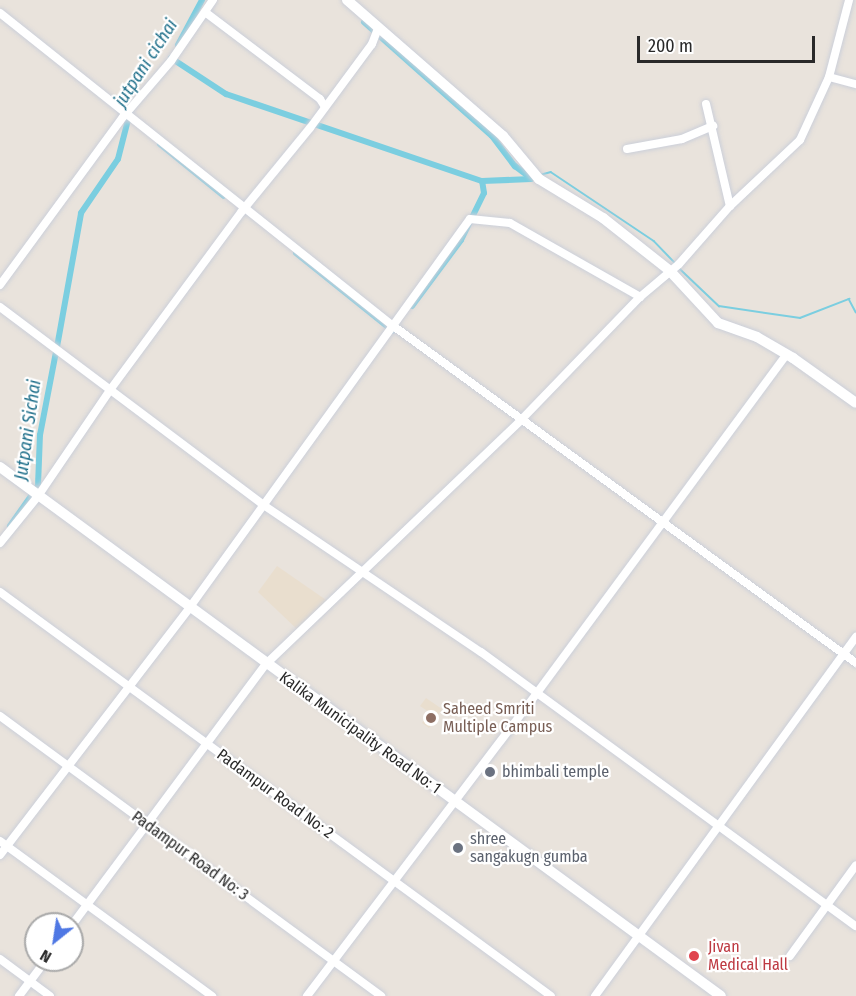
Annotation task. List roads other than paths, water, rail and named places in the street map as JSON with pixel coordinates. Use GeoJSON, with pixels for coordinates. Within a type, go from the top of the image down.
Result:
{"type":"FeatureCollection","features":[{"type":"Feature","properties":{"kind":"street"},"geometry":{"type":"LineString","coordinates":[[0,285],[125,114],[181,45],[213,0]]}},
{"type":"Feature","properties":{"kind":"street"},"geometry":{"type":"LineString","coordinates":[[347,0],[503,136],[538,179],[603,218],[670,271],[718,323],[757,337],[856,403]]}},
{"type":"Feature","properties":{"kind":"street"},"geometry":{"type":"LineString","coordinates":[[82,912],[266,664],[363,574],[522,419],[640,297],[670,271],[730,206],[800,140],[829,77],[849,0]]}},
{"type":"Feature","properties":{"kind":"street"},"geometry":{"type":"LineString","coordinates":[[205,12],[320,99],[325,107]]}},
{"type":"Feature","properties":{"kind":"street"},"geometry":{"type":"LineString","coordinates":[[0,13],[246,208],[392,328],[522,419],[856,663]]}},
{"type":"Feature","properties":{"kind":"street"},"geometry":{"type":"LineString","coordinates":[[0,543],[38,496],[110,390],[372,44],[378,28]]}},
{"type":"Feature","properties":{"kind":"street"},"geometry":{"type":"LineString","coordinates":[[829,77],[856,84]]}},
{"type":"Feature","properties":{"kind":"street"},"geometry":{"type":"LineString","coordinates":[[706,104],[730,206]]}},
{"type":"Feature","properties":{"kind":"street"},"geometry":{"type":"LineString","coordinates":[[627,149],[682,139],[713,126]]}},
{"type":"Feature","properties":{"kind":"street"},"geometry":{"type":"LineString","coordinates":[[0,855],[3,844],[68,767],[127,686],[190,607],[262,504],[470,219],[510,223],[640,297]]}},
{"type":"Feature","properties":{"kind":"street"},"geometry":{"type":"LineString","coordinates":[[0,307],[262,504],[537,693],[856,926]]}},
{"type":"Feature","properties":{"kind":"street"},"geometry":{"type":"LineString","coordinates":[[307,996],[392,880],[455,803],[786,355]]}},
{"type":"Feature","properties":{"kind":"street","name":"Kalika Municipality Road No: 1"},"geometry":{"type":"LineString","coordinates":[[0,467],[721,996]]}},
{"type":"Feature","properties":{"kind":"street","name":"Padampur Road No: 2"},"geometry":{"type":"LineString","coordinates":[[0,592],[552,996]]}},
{"type":"Feature","properties":{"kind":"street"},"geometry":{"type":"LineString","coordinates":[[595,996],[856,637]]}},
{"type":"Feature","properties":{"kind":"street","name":"Padampur Road No: 3"},"geometry":{"type":"LineString","coordinates":[[0,716],[381,996]]}},
{"type":"Feature","properties":{"kind":"street"},"geometry":{"type":"LineString","coordinates":[[3,844],[212,996]]}},
{"type":"Feature","properties":{"kind":"street"},"geometry":{"type":"LineString","coordinates":[[790,956],[856,865]]}},
{"type":"Feature","properties":{"kind":"street"},"geometry":{"type":"LineString","coordinates":[[0,959],[50,996]]}},
{"type":"Feature","properties":{"kind":"street"},"geometry":{"type":"LineString","coordinates":[[19,996],[37,972]]}},
{"type":"Feature","properties":{"kind":"waterway","name":"jutpani cichai"},"geometry":{"type":"LineString","coordinates":[[178,45],[202,0]]}},
{"type":"Feature","properties":{"kind":"waterway","name":"jutpani cichai"},"geometry":{"type":"LineString","coordinates":[[364,22],[492,136],[515,166],[531,178]]}},
{"type":"Feature","properties":{"kind":"waterway"},"geometry":{"type":"LineString","coordinates":[[171,58],[226,94],[482,181]]}},
{"type":"Feature","properties":{"kind":"waterway","name":"jutpani cichai"},"geometry":{"type":"LineString","coordinates":[[57,347],[81,213],[118,159],[130,112]]}},
{"type":"Feature","properties":{"kind":"waterway"},"geometry":{"type":"LineString","coordinates":[[160,144],[224,196]]}},
{"type":"Feature","properties":{"kind":"waterway"},"geometry":{"type":"LineString","coordinates":[[540,175],[551,172],[654,241],[675,263]]}},
{"type":"Feature","properties":{"kind":"waterway"},"geometry":{"type":"LineString","coordinates":[[412,306],[461,240],[484,193],[482,181],[531,179]]}},
{"type":"Feature","properties":{"kind":"waterway"},"geometry":{"type":"LineString","coordinates":[[296,253],[393,331]]}},
{"type":"Feature","properties":{"kind":"waterway"},"geometry":{"type":"LineString","coordinates":[[678,267],[719,306],[800,318],[849,299],[856,312]]}},
{"type":"Feature","properties":{"kind":"waterway","name":"Jutpani Sichai"},"geometry":{"type":"LineString","coordinates":[[10,526],[38,486],[40,435],[56,352]]}},
{"type":"Feature","properties":{"kind":"place","name":"Saheed Smriti Multiple Campus"},"geometry":{"type":"Point","coordinates":[431,718]}},
{"type":"Feature","properties":{"kind":"place","name":"bhimbali temple"},"geometry":{"type":"Point","coordinates":[490,772]}},
{"type":"Feature","properties":{"kind":"place","name":"shree sangakugn gumba"},"geometry":{"type":"Point","coordinates":[458,848]}},
{"type":"Feature","properties":{"kind":"place","name":"Jivan Medical Hall"},"geometry":{"type":"Point","coordinates":[694,956]}}]}
